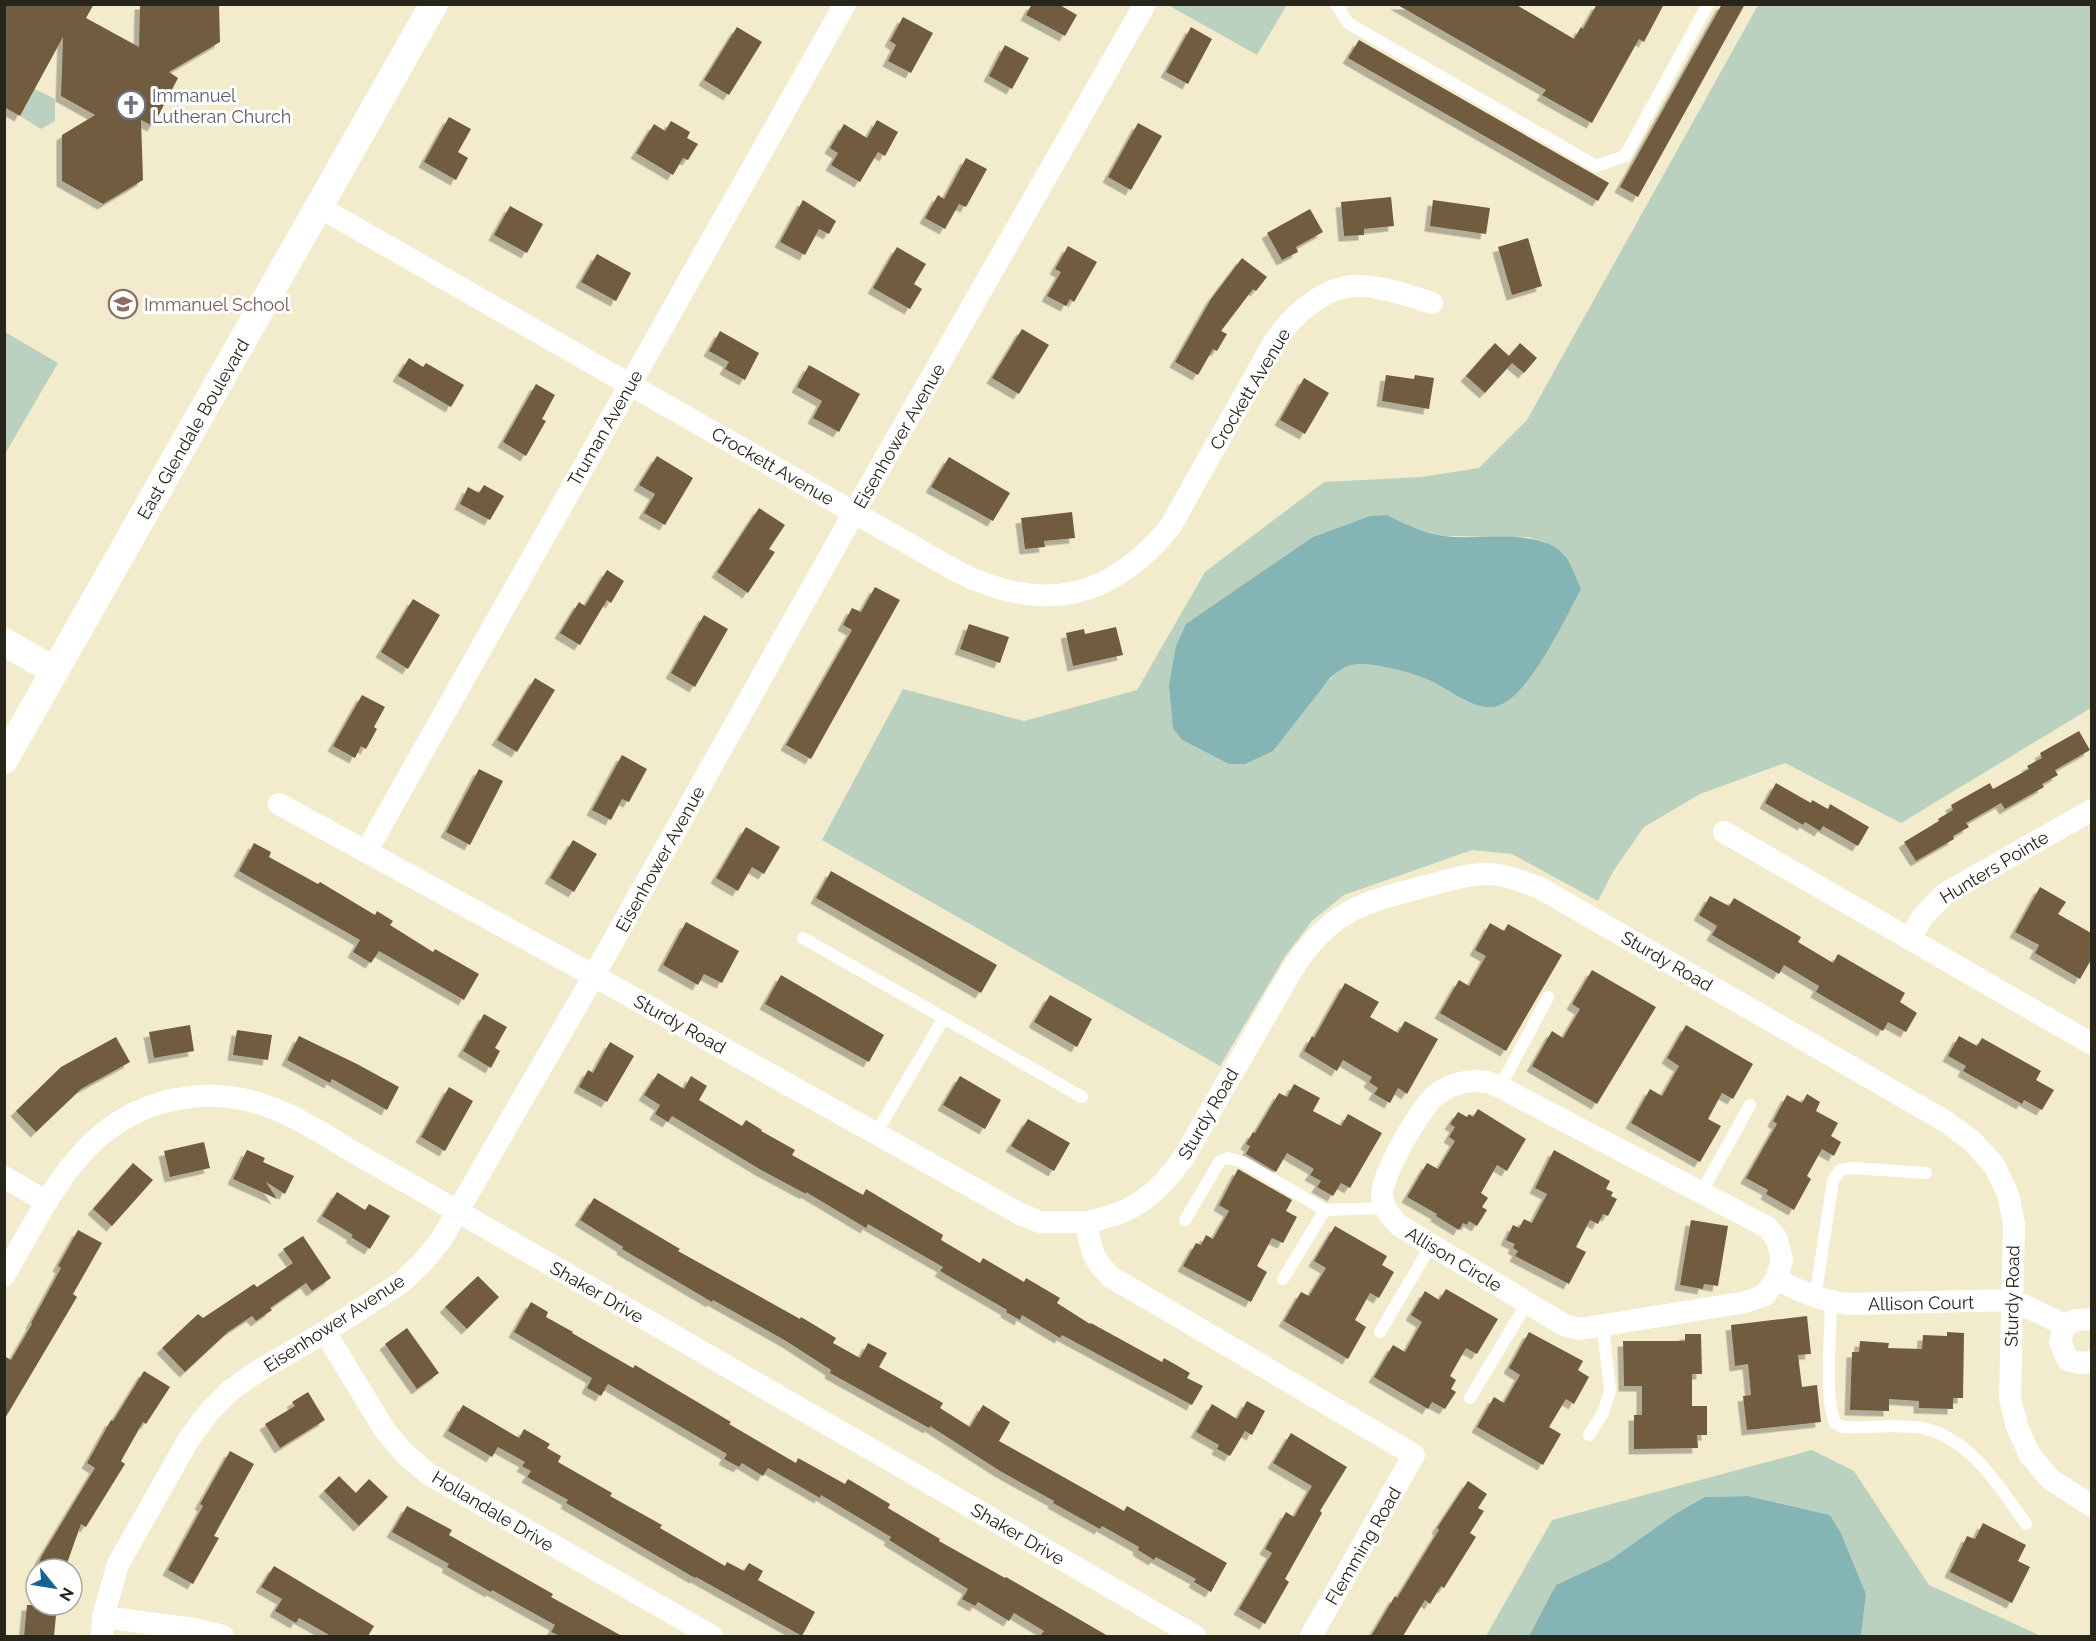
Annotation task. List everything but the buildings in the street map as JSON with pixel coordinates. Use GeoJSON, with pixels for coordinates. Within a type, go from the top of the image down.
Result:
{"type":"FeatureCollection","features":[{"type":"Feature","properties":{"kind":"street","name":"East Glendale Boulevard"},"geometry":{"type":"LineString","coordinates":[[4,760],[434,4]]}},
{"type":"Feature","properties":{"kind":"street","name":"Truman Avenue"},"geometry":{"type":"LineString","coordinates":[[366,852],[845,4]]}},
{"type":"Feature","properties":{"kind":"street","name":"Eisenhower Avenue"},"geometry":{"type":"LineString","coordinates":[[103,1627],[118,1564],[189,1439],[209,1412],[231,1390],[255,1373],[402,1282],[441,1240],[459,1212],[1145,4]]}},
{"type":"Feature","properties":{"kind":"street","name":"Crockett Avenue"},"geometry":{"type":"LineString","coordinates":[[319,207],[982,584],[1007,592],[1034,596],[1061,595],[1083,590],[1119,575],[1153,548],[1170,527],[1284,327],[1316,300],[1336,291],[1362,286],[1393,291],[1432,303]]}},
{"type":"Feature","properties":{"kind":"street"},"geometry":{"type":"LineString","coordinates":[[4,642],[55,671]]}},
{"type":"Feature","properties":{"kind":"street","name":"Sturdy Road"},"geometry":{"type":"LineString","coordinates":[[279,804],[1030,1218],[1053,1224],[1086,1222],[1128,1210],[1150,1196],[1169,1178],[1185,1155],[1307,947],[1326,928],[1350,911],[1377,899],[1460,877],[1487,874],[1514,879],[1539,888],[1944,1121],[1972,1141],[1994,1165],[2008,1194],[2014,1223],[2010,1398],[2017,1426],[2030,1455],[2050,1479],[2091,1506]]}},
{"type":"Feature","properties":{"kind":"street","name":"Hunters Pointe"},"geometry":{"type":"LineString","coordinates":[[1910,939],[1923,916],[1946,893],[2091,810]]}},
{"type":"Feature","properties":{"kind":"street"},"geometry":{"type":"LineString","coordinates":[[1724,832],[2091,1042]]}},
{"type":"Feature","properties":{"kind":"street"},"geometry":{"type":"LineString","coordinates":[[1385,1208],[1382,1196],[1388,1170],[1430,1101],[1446,1088],[1459,1082],[1487,1082],[1767,1227],[1777,1239],[1782,1261],[1776,1279]]}},
{"type":"Feature","properties":{"kind":"street","name":"Shaker Drive"},"geometry":{"type":"LineString","coordinates":[[4,1276],[66,1170],[90,1143],[121,1119],[157,1104],[190,1097],[223,1096],[261,1104],[293,1118],[459,1212],[1195,1636]]}},
{"type":"Feature","properties":{"kind":"street"},"geometry":{"type":"LineString","coordinates":[[4,1177],[47,1202]]}},
{"type":"Feature","properties":{"kind":"street","name":"Allison Circle"},"geometry":{"type":"LineString","coordinates":[[1385,1208],[1400,1226],[1564,1325],[1580,1329],[1746,1302],[1765,1295],[1776,1279]]}},
{"type":"Feature","properties":{"kind":"street","name":"Flemming Road"},"geometry":{"type":"LineString","coordinates":[[1086,1222],[1090,1247],[1097,1263],[1111,1277],[1414,1455],[1311,1636]]}},
{"type":"Feature","properties":{"kind":"street","name":"Allison Court"},"geometry":{"type":"LineString","coordinates":[[1776,1279],[1823,1300],[1849,1304],[2012,1300],[2065,1325]]}},
{"type":"Feature","properties":{"kind":"street"},"geometry":{"type":"LineString","coordinates":[[2091,1319],[2076,1320],[2065,1325],[2060,1342],[2068,1360],[2080,1363],[2091,1362]]}},
{"type":"Feature","properties":{"kind":"street","name":"Hollandale Drive"},"geometry":{"type":"LineString","coordinates":[[324,1332],[384,1429],[405,1454],[430,1475],[712,1636]]}},
{"type":"Feature","properties":{"kind":"street"},"geometry":{"type":"LineString","coordinates":[[103,1627],[194,1629],[223,1636]]}},
{"type":"Feature","properties":{"kind":"lane"},"geometry":{"type":"LineString","coordinates":[[1336,4],[1348,23],[1596,166],[1625,156],[1708,4]]}},
{"type":"Feature","properties":{"kind":"lane"},"geometry":{"type":"LineString","coordinates":[[803,938],[1082,1097]]}},
{"type":"Feature","properties":{"kind":"lane"},"geometry":{"type":"LineString","coordinates":[[1500,1087],[1548,997]]}},
{"type":"Feature","properties":{"kind":"lane"},"geometry":{"type":"LineString","coordinates":[[876,1133],[944,1018]]}},
{"type":"Feature","properties":{"kind":"lane"},"geometry":{"type":"LineString","coordinates":[[1701,1192],[1750,1105]]}},
{"type":"Feature","properties":{"kind":"lane"},"geometry":{"type":"LineString","coordinates":[[1185,1220],[1220,1161],[1228,1158],[1243,1162],[1324,1210],[1385,1208]]}},
{"type":"Feature","properties":{"kind":"lane"},"geometry":{"type":"LineString","coordinates":[[1926,1173],[1852,1168],[1840,1170],[1833,1181],[1823,1300],[1831,1414],[1835,1423],[1843,1427],[1920,1428],[1944,1437],[1969,1452],[1992,1477],[2026,1524]]}},
{"type":"Feature","properties":{"kind":"lane"},"geometry":{"type":"LineString","coordinates":[[1283,1279],[1324,1210]]}},
{"type":"Feature","properties":{"kind":"lane"},"geometry":{"type":"LineString","coordinates":[[1380,1332],[1431,1245]]}},
{"type":"Feature","properties":{"kind":"lane"},"geometry":{"type":"LineString","coordinates":[[1470,1398],[1527,1303]]}},
{"type":"Feature","properties":{"kind":"lane"},"geometry":{"type":"LineString","coordinates":[[1589,1435],[1604,1413],[1610,1391],[1603,1327]]}},
{"type":"Feature","properties":{"kind":"green space"},"geometry":{"type":"Polygon","coordinates":[[[1168,5],[1287,5],[1257,55],[1168,5]]]}},
{"type":"Feature","properties":{"kind":"green space"},"geometry":{"type":"Polygon","coordinates":[[[1758,5],[2091,5],[2091,708],[1901,823],[1785,763],[1700,794],[1644,827],[1614,870],[1598,901],[1512,854],[1472,850],[1344,895],[1312,921],[1286,955],[1220,1066],[822,840],[903,689],[1024,721],[1137,690],[1205,572],[1324,482],[1421,477],[1479,468],[1527,420],[1758,5]],[[1387,515],[1370,516],[1313,537],[1182,740],[1229,764],[1245,764],[1341,668],[1354,663],[1403,669],[1432,681],[1565,555],[1545,542],[1529,537],[1444,536],[1417,530],[1387,515]]]}},
{"type":"Feature","properties":{"kind":"green space"},"geometry":{"type":"Polygon","coordinates":[[[35,89],[55,99],[55,121],[41,129],[20,116],[35,89]]]}},
{"type":"Feature","properties":{"kind":"green space"},"geometry":{"type":"Polygon","coordinates":[[[5,332],[58,363],[5,454],[5,332]]]}},
{"type":"Feature","properties":{"kind":"green space"},"geometry":{"type":"Polygon","coordinates":[[[1812,1450],[1854,1471],[1929,1585],[2041,1636],[1861,1636],[1866,1594],[1841,1533],[1830,1515],[1748,1496],[1703,1497],[1610,1560],[1557,1585],[1529,1636],[1486,1636],[1552,1520],[1812,1450]]]}},
{"type":"Feature","properties":{"kind":"water"},"geometry":{"type":"Polygon","coordinates":[[[1387,515],[1436,535],[1508,537],[1541,541],[1554,547],[1565,556],[1581,589],[1546,653],[1524,685],[1500,705],[1483,706],[1473,704],[1411,673],[1380,666],[1353,664],[1330,678],[1273,751],[1245,764],[1229,764],[1182,740],[1173,728],[1169,685],[1176,646],[1186,624],[1313,537],[1370,516],[1387,515]]]}},
{"type":"Feature","properties":{"kind":"water"},"geometry":{"type":"Polygon","coordinates":[[[1748,1496],[1830,1515],[1841,1533],[1866,1594],[1861,1636],[1529,1636],[1556,1585],[1610,1560],[1675,1514],[1704,1497],[1748,1496]]]}},
{"type":"Feature","properties":{"kind":"place","name":"Immanuel Lutheran Church"},"geometry":{"type":"Point","coordinates":[131,105]}},
{"type":"Feature","properties":{"kind":"place","name":"Immanuel School"},"geometry":{"type":"Point","coordinates":[123,304]}}]}
